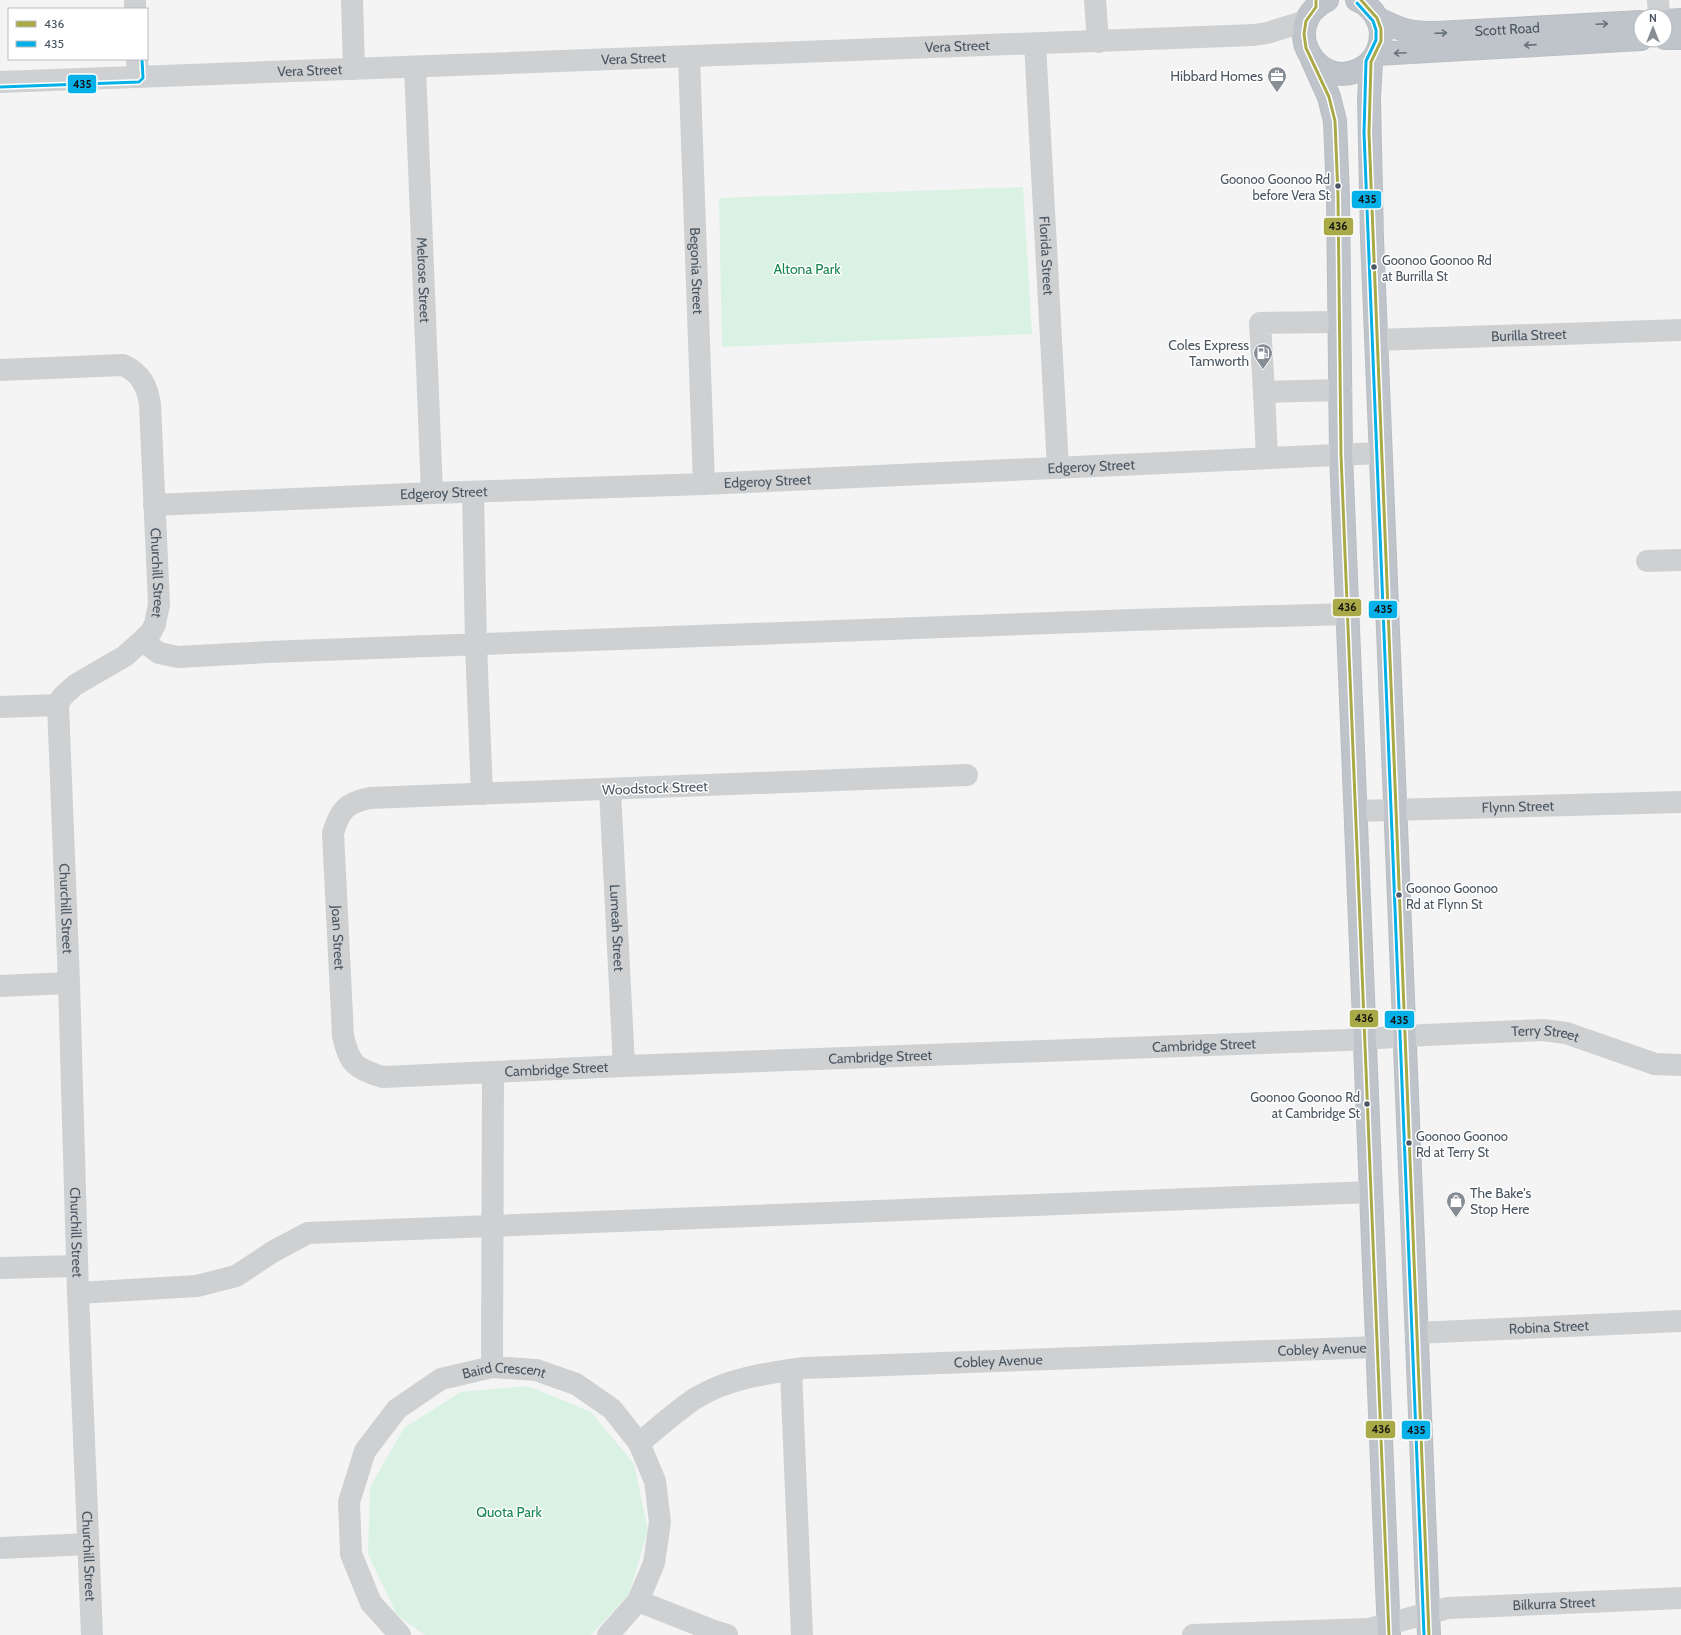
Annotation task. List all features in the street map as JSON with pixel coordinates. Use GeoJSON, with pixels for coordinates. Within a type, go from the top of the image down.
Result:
{"type":"FeatureCollection","features":[{"type":"Feature","properties":{"kind":"highway"},"geometry":{"type":"LineString","coordinates":[[1327,0],[1316,8],[1306,21],[1304,34],[1309,53],[1329,97],[1335,121],[1340,322],[1341,455],[1389,1630]]}},
{"type":"Feature","properties":{"kind":"highway","name":"Scott Road"},"geometry":{"type":"LineString","coordinates":[[1357,0],[1371,9],[1377,18],[1395,28],[1415,33],[1633,22]]}},
{"type":"Feature","properties":{"kind":"highway"},"geometry":{"type":"LineString","coordinates":[[1377,18],[1381,29],[1381,41],[1374,58],[1369,100],[1369,132],[1376,340],[1428,1624]]}},
{"type":"Feature","properties":{"kind":"highway","name":"Scott Road"},"geometry":{"type":"LineString","coordinates":[[1374,58],[1633,40]]}},
{"type":"Feature","properties":{"kind":"highway"},"geometry":{"type":"LineString","coordinates":[[1309,53],[1322,68],[1334,73],[1348,74],[1360,70],[1374,58]]}},
{"type":"Feature","properties":{"kind":"street"},"geometry":{"type":"LineString","coordinates":[[352,0],[354,69]]}},
{"type":"Feature","properties":{"kind":"street"},"geometry":{"type":"LineString","coordinates":[[1095,0],[1098,42]]}},
{"type":"Feature","properties":{"kind":"street","name":"Vera Street"},"geometry":{"type":"LineString","coordinates":[[0,82],[137,68],[354,69],[1254,35],[1267,33],[1306,21]]}},
{"type":"Feature","properties":{"kind":"street","name":"Vera Street"},"geometry":{"type":"LineString","coordinates":[[1267,33],[1309,53]]}},
{"type":"Feature","properties":{"kind":"street","name":"Florida Street"},"geometry":{"type":"LineString","coordinates":[[1035,44],[1058,468]]}},
{"type":"Feature","properties":{"kind":"street","name":"Begonia Street"},"geometry":{"type":"LineString","coordinates":[[689,57],[704,484]]}},
{"type":"Feature","properties":{"kind":"street","name":"Melrose Street"},"geometry":{"type":"LineString","coordinates":[[415,67],[432,493]]}},
{"type":"Feature","properties":{"kind":"street"},"geometry":{"type":"LineString","coordinates":[[1268,458],[1260,323],[1340,322]]}},
{"type":"Feature","properties":{"kind":"street","name":"Burilla Street"},"geometry":{"type":"LineString","coordinates":[[1376,340],[1681,330]]}},
{"type":"Feature","properties":{"kind":"street","name":"Churchill Street"},"geometry":{"type":"LineString","coordinates":[[0,370],[124,365],[137,373],[144,381],[148,391],[150,404],[158,604],[155,624],[151,632],[125,656],[75,685],[62,697],[58,705],[69,983],[77,1266],[92,1635]]}},
{"type":"Feature","properties":{"kind":"street"},"geometry":{"type":"LineString","coordinates":[[1264,392],[1341,390]]}},
{"type":"Feature","properties":{"kind":"street","name":"Edgeroy Street"},"geometry":{"type":"LineString","coordinates":[[154,505],[432,493],[704,484],[1381,453]]}},
{"type":"Feature","properties":{"kind":"street"},"geometry":{"type":"LineString","coordinates":[[473,492],[476,645],[482,794]]}},
{"type":"Feature","properties":{"kind":"street"},"geometry":{"type":"LineString","coordinates":[[1647,561],[1681,560]]}},
{"type":"Feature","properties":{"kind":"street"},"geometry":{"type":"LineString","coordinates":[[144,639],[148,645],[159,652],[178,657],[268,652],[1132,620],[1348,614]]}},
{"type":"Feature","properties":{"kind":"street"},"geometry":{"type":"LineString","coordinates":[[0,707],[58,705]]}},
{"type":"Feature","properties":{"kind":"street","name":"Woodstock Street"},"geometry":{"type":"LineString","coordinates":[[345,807],[357,801],[370,798],[610,790],[967,775]]}},
{"type":"Feature","properties":{"kind":"street","name":"Lumeah Street"},"geometry":{"type":"LineString","coordinates":[[610,790],[624,1066]]}},
{"type":"Feature","properties":{"kind":"street","name":"Flynn Street"},"geometry":{"type":"LineString","coordinates":[[1355,811],[1681,802]]}},
{"type":"Feature","properties":{"kind":"street","name":"Joan Street"},"geometry":{"type":"LineString","coordinates":[[345,807],[337,819],[333,833],[341,1005],[343,1036],[346,1052],[358,1068]]}},
{"type":"Feature","properties":{"kind":"street"},"geometry":{"type":"LineString","coordinates":[[0,986],[69,983]]}},
{"type":"Feature","properties":{"kind":"street","name":"Terry Street"},"geometry":{"type":"LineString","coordinates":[[1405,1036],[1543,1030],[1556,1031],[1655,1064],[1681,1065]]}},
{"type":"Feature","properties":{"kind":"street","name":"Cambridge Street"},"geometry":{"type":"LineString","coordinates":[[358,1068],[382,1077],[624,1066],[1366,1039],[1405,1036]]}},
{"type":"Feature","properties":{"kind":"street"},"geometry":{"type":"LineString","coordinates":[[492,1072],[492,1367]]}},
{"type":"Feature","properties":{"kind":"street"},"geometry":{"type":"LineString","coordinates":[[78,1293],[197,1286],[236,1276],[274,1251],[308,1233],[1371,1192]]}},
{"type":"Feature","properties":{"kind":"street"},"geometry":{"type":"LineString","coordinates":[[0,1268],[77,1266]]}},
{"type":"Feature","properties":{"kind":"street","name":"Robina Street"},"geometry":{"type":"LineString","coordinates":[[1416,1333],[1681,1321]]}},
{"type":"Feature","properties":{"kind":"street","name":"Cobley Avenue"},"geometry":{"type":"LineString","coordinates":[[639,1443],[696,1398],[718,1387],[763,1374],[804,1368],[1378,1347]]}},
{"type":"Feature","properties":{"kind":"street","name":"Baird Crescent"},"geometry":{"type":"LineString","coordinates":[[400,1635],[371,1603],[351,1554],[349,1502],[365,1451],[397,1409],[441,1379],[492,1367],[536,1370],[576,1384],[612,1409],[639,1443],[655,1481],[660,1522],[654,1563],[638,1601],[608,1635]]}},
{"type":"Feature","properties":{"kind":"street"},"geometry":{"type":"LineString","coordinates":[[791,1370],[802,1635]]}},
{"type":"Feature","properties":{"kind":"street"},"geometry":{"type":"LineString","coordinates":[[0,1548],[88,1544]]}},
{"type":"Feature","properties":{"kind":"street","name":"Bilkurra Street"},"geometry":{"type":"LineString","coordinates":[[1192,1635],[1369,1629],[1389,1630],[1428,1624],[1448,1608],[1681,1598]]}},
{"type":"Feature","properties":{"kind":"street"},"geometry":{"type":"LineString","coordinates":[[638,1601],[727,1635]]}},
{"type":"Feature","properties":{"kind":"green space","name":"Altona Park"},"geometry":{"type":"Polygon","coordinates":[[[1023,187],[1032,334],[722,347],[719,198],[1023,187]]]}},
{"type":"Feature","properties":{"kind":"green space","name":"Quota Park"},"geometry":{"type":"Polygon","coordinates":[[[528,1386],[591,1412],[634,1464],[648,1530],[629,1594],[591,1635],[425,1635],[397,1615],[368,1554],[370,1487],[404,1428],[461,1392],[528,1386]]]}},
{"type":"Feature","properties":{"kind":"transit line","name":"436"},"geometry":{"type":"LineString","coordinates":[[1316,0],[1316,7],[1306,21],[1304,34],[1306,48],[1329,97],[1335,121],[1338,196],[1341,455],[1389,1635]]}},
{"type":"Feature","properties":{"kind":"transit line","name":"436"},"geometry":{"type":"LineString","coordinates":[[1361,0],[1377,18],[1381,29],[1381,41],[1371,62],[1369,133],[1429,1635]]}},
{"type":"Feature","properties":{"kind":"transit line","name":"435"},"geometry":{"type":"LineString","coordinates":[[1357,3],[1373,21],[1376,30],[1376,40],[1366,61],[1364,133],[1424,1635]]}},
{"type":"Feature","properties":{"kind":"transit line","name":"435"},"geometry":{"type":"LineString","coordinates":[[0,87],[139,82],[143,78],[142,60]]}},
{"type":"Feature","properties":{"kind":"place","name":"Hibbard Homes"},"geometry":{"type":"Point","coordinates":[1277,93]}},
{"type":"Feature","properties":{"kind":"place","name":"Goonoo Goonoo Rd before Vera St"},"geometry":{"type":"Point","coordinates":[1338,186]}},
{"type":"Feature","properties":{"kind":"place","name":"Goonoo Goonoo Rd at Burrilla St"},"geometry":{"type":"Point","coordinates":[1374,267]}},
{"type":"Feature","properties":{"kind":"place","name":"Coles Express Tamworth"},"geometry":{"type":"Point","coordinates":[1263,370]}},
{"type":"Feature","properties":{"kind":"place","name":"Goonoo Goonoo Rd at Flynn St"},"geometry":{"type":"Point","coordinates":[1399,895]}},
{"type":"Feature","properties":{"kind":"place","name":"Goonoo Goonoo Rd at Cambridge St"},"geometry":{"type":"Point","coordinates":[1367,1104]}},
{"type":"Feature","properties":{"kind":"place","name":"Goonoo Goonoo Rd at Terry St"},"geometry":{"type":"Point","coordinates":[1409,1143]}},
{"type":"Feature","properties":{"kind":"place","name":"The Bake's Stop Here"},"geometry":{"type":"Point","coordinates":[1456,1218]}}]}
